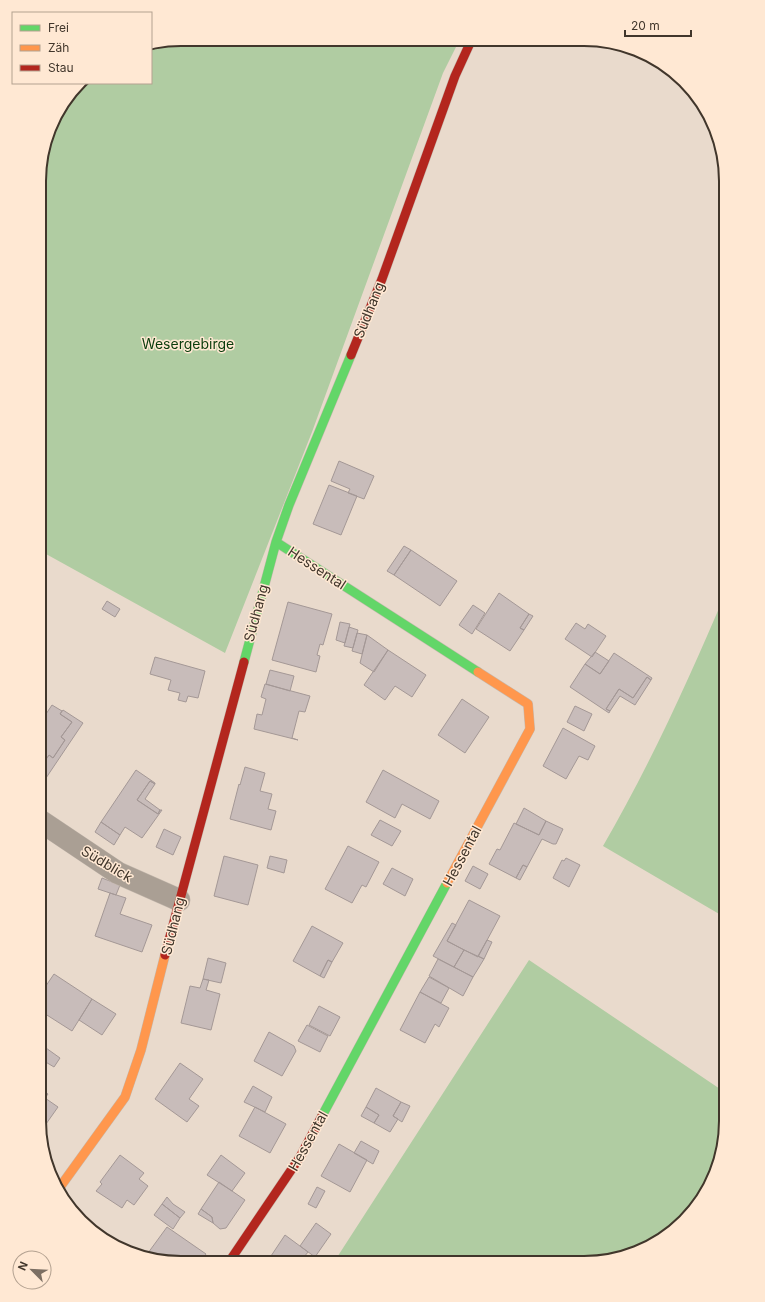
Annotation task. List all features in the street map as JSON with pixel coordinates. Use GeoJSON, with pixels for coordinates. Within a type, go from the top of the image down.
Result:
{"type":"FeatureCollection","features":[{"type":"Feature","properties":{"kind":"street","name":"Südhang"},"geometry":{"type":"LineString","coordinates":[[62,1184],[125,1097],[141,1050],[179,900],[276,542],[289,504],[382,279],[455,76],[469,46]]}},
{"type":"Feature","properties":{"kind":"street","name":"Hessental"},"geometry":{"type":"LineString","coordinates":[[234,1256],[300,1157],[530,729],[528,704],[276,542]]}},
{"type":"Feature","properties":{"kind":"street","name":"Südblick"},"geometry":{"type":"LineString","coordinates":[[46,825],[118,873],[179,900]]}},
{"type":"Feature","properties":{"kind":"green space","name":"Wesergebirge"},"geometry":{"type":"Polygon","coordinates":[[[456,46],[443,73],[312,432],[225,653],[46,554],[46,181],[47,163],[56,129],[64,113],[79,92],[87,84],[152,84],[152,50],[163,47],[456,46]]]}},
{"type":"Feature","properties":{"kind":"green space"},"geometry":{"type":"Polygon","coordinates":[[[719,608],[719,914],[603,846],[653,753],[719,608]]]}},
{"type":"Feature","properties":{"kind":"green space"},"geometry":{"type":"Polygon","coordinates":[[[529,960],[719,1088],[719,1130],[709,1173],[701,1189],[680,1217],[652,1238],[644,1242],[628,1249],[593,1256],[338,1256],[529,960]]]}},
{"type":"Feature","properties":{"kind":"building"},"geometry":{"type":"Polygon","coordinates":[[[339,461],[374,476],[364,499],[348,493],[350,489],[331,481],[339,461]]]}},
{"type":"Feature","properties":{"kind":"building"},"geometry":{"type":"Polygon","coordinates":[[[329,485],[357,496],[341,535],[313,524],[329,485]]]}},
{"type":"Feature","properties":{"kind":"building"},"geometry":{"type":"Polygon","coordinates":[[[404,546],[411,550],[394,575],[387,571],[404,546]]]}},
{"type":"Feature","properties":{"kind":"building"},"geometry":{"type":"Polygon","coordinates":[[[411,550],[457,581],[440,606],[394,575],[411,550]]]}},
{"type":"Feature","properties":{"kind":"building"},"geometry":{"type":"Polygon","coordinates":[[[499,593],[529,614],[520,628],[524,630],[510,651],[476,629],[499,593]]]}},
{"type":"Feature","properties":{"kind":"building"},"geometry":{"type":"Polygon","coordinates":[[[107,601],[120,609],[115,617],[102,609],[107,601]]]}},
{"type":"Feature","properties":{"kind":"building"},"geometry":{"type":"Polygon","coordinates":[[[288,602],[332,614],[323,645],[320,644],[317,655],[320,656],[316,672],[272,660],[288,602]]]}},
{"type":"Feature","properties":{"kind":"building"},"geometry":{"type":"Polygon","coordinates":[[[473,605],[485,613],[472,634],[459,625],[473,605]]]}},
{"type":"Feature","properties":{"kind":"building"},"geometry":{"type":"Polygon","coordinates":[[[529,614],[533,616],[524,630],[520,628],[529,614]]]}},
{"type":"Feature","properties":{"kind":"building"},"geometry":{"type":"Polygon","coordinates":[[[340,622],[350,624],[345,643],[336,640],[340,622]]]}},
{"type":"Feature","properties":{"kind":"building"},"geometry":{"type":"Polygon","coordinates":[[[576,623],[585,629],[588,624],[606,636],[592,657],[565,639],[576,623]]]}},
{"type":"Feature","properties":{"kind":"building"},"geometry":{"type":"Polygon","coordinates":[[[349,627],[358,630],[353,648],[344,646],[349,627]]]}},
{"type":"Feature","properties":{"kind":"building"},"geometry":{"type":"Polygon","coordinates":[[[357,633],[367,635],[362,654],[352,651],[357,633]]]}},
{"type":"Feature","properties":{"kind":"building"},"geometry":{"type":"Polygon","coordinates":[[[367,635],[388,650],[374,672],[360,663],[367,635]]]}},
{"type":"Feature","properties":{"kind":"building"},"geometry":{"type":"Polygon","coordinates":[[[388,650],[426,675],[412,697],[395,686],[385,700],[364,685],[388,650]]]}},
{"type":"Feature","properties":{"kind":"building"},"geometry":{"type":"Polygon","coordinates":[[[595,652],[609,661],[600,674],[585,664],[595,652]]]}},
{"type":"Feature","properties":{"kind":"building"},"geometry":{"type":"Polygon","coordinates":[[[614,653],[652,678],[651,680],[647,677],[633,698],[619,689],[606,709],[610,711],[609,713],[570,687],[585,664],[600,674],[614,653]]]}},
{"type":"Feature","properties":{"kind":"building"},"geometry":{"type":"Polygon","coordinates":[[[155,657],[205,671],[198,698],[188,696],[186,702],[178,700],[180,693],[168,690],[171,680],[150,674],[155,657]]]}},
{"type":"Feature","properties":{"kind":"building"},"geometry":{"type":"Polygon","coordinates":[[[270,670],[294,676],[290,691],[266,684],[270,670]]]}},
{"type":"Feature","properties":{"kind":"building"},"geometry":{"type":"Polygon","coordinates":[[[647,677],[651,680],[635,705],[620,696],[610,711],[606,709],[619,689],[633,698],[647,677]]]}},
{"type":"Feature","properties":{"kind":"building"},"geometry":{"type":"Polygon","coordinates":[[[265,684],[310,696],[305,712],[299,711],[292,738],[298,740],[254,729],[257,714],[262,715],[266,699],[261,697],[265,684]]]}},
{"type":"Feature","properties":{"kind":"building"},"geometry":{"type":"Polygon","coordinates":[[[462,699],[489,717],[465,753],[438,735],[462,699]]]}},
{"type":"Feature","properties":{"kind":"building"},"geometry":{"type":"Polygon","coordinates":[[[52,705],[62,711],[60,714],[72,722],[61,737],[65,740],[53,758],[49,755],[46,759],[46,714],[52,705]]]}},
{"type":"Feature","properties":{"kind":"building"},"geometry":{"type":"Polygon","coordinates":[[[575,706],[592,714],[584,731],[567,722],[575,706]]]}},
{"type":"Feature","properties":{"kind":"building"},"geometry":{"type":"Polygon","coordinates":[[[63,710],[83,723],[46,778],[46,759],[49,755],[53,758],[65,740],[61,737],[72,722],[60,714],[63,710]]]}},
{"type":"Feature","properties":{"kind":"building"},"geometry":{"type":"Polygon","coordinates":[[[563,728],[595,746],[588,760],[579,756],[566,779],[543,766],[563,728]]]}},
{"type":"Feature","properties":{"kind":"building"},"geometry":{"type":"Polygon","coordinates":[[[245,767],[265,773],[260,791],[272,794],[268,809],[276,811],[271,830],[230,819],[245,767]]]}},
{"type":"Feature","properties":{"kind":"building"},"geometry":{"type":"Polygon","coordinates":[[[136,770],[155,783],[150,781],[137,800],[158,814],[160,810],[162,810],[142,838],[125,827],[120,835],[101,822],[136,770]]]}},
{"type":"Feature","properties":{"kind":"building"},"geometry":{"type":"Polygon","coordinates":[[[383,770],[439,801],[430,819],[402,804],[395,818],[366,802],[383,770]]]}},
{"type":"Feature","properties":{"kind":"building"},"geometry":{"type":"Polygon","coordinates":[[[150,781],[155,784],[145,799],[160,810],[158,814],[137,800],[150,781]]]}},
{"type":"Feature","properties":{"kind":"building"},"geometry":{"type":"Polygon","coordinates":[[[524,808],[546,821],[539,835],[516,824],[524,808]]]}},
{"type":"Feature","properties":{"kind":"building"},"geometry":{"type":"Polygon","coordinates":[[[380,820],[401,831],[392,846],[371,835],[380,820]]]}},
{"type":"Feature","properties":{"kind":"building"},"geometry":{"type":"Polygon","coordinates":[[[546,821],[563,829],[556,844],[542,839],[527,867],[523,865],[516,878],[489,864],[497,849],[500,850],[514,823],[539,835],[546,821]]]}},
{"type":"Feature","properties":{"kind":"building"},"geometry":{"type":"Polygon","coordinates":[[[101,822],[120,835],[114,845],[95,832],[101,822]]]}},
{"type":"Feature","properties":{"kind":"building"},"geometry":{"type":"Polygon","coordinates":[[[164,829],[181,837],[173,855],[156,847],[164,829]]]}},
{"type":"Feature","properties":{"kind":"building"},"geometry":{"type":"Polygon","coordinates":[[[348,846],[379,862],[366,887],[362,885],[352,903],[325,889],[348,846]]]}},
{"type":"Feature","properties":{"kind":"building"},"geometry":{"type":"Polygon","coordinates":[[[224,856],[258,865],[248,905],[214,896],[224,856]]]}},
{"type":"Feature","properties":{"kind":"building"},"geometry":{"type":"Polygon","coordinates":[[[270,856],[287,860],[284,873],[267,868],[270,856]]]}},
{"type":"Feature","properties":{"kind":"building"},"geometry":{"type":"Polygon","coordinates":[[[566,858],[580,865],[569,887],[553,878],[562,860],[564,861],[566,858]]]}},
{"type":"Feature","properties":{"kind":"building"},"geometry":{"type":"Polygon","coordinates":[[[523,865],[527,867],[520,880],[516,878],[523,865]]]}},
{"type":"Feature","properties":{"kind":"building"},"geometry":{"type":"Polygon","coordinates":[[[473,866],[488,874],[480,889],[465,881],[473,866]]]}},
{"type":"Feature","properties":{"kind":"building"},"geometry":{"type":"Polygon","coordinates":[[[392,868],[413,879],[405,896],[383,884],[392,868]]]}},
{"type":"Feature","properties":{"kind":"building"},"geometry":{"type":"Polygon","coordinates":[[[102,878],[120,885],[116,895],[98,889],[102,878]]]}},
{"type":"Feature","properties":{"kind":"building"},"geometry":{"type":"Polygon","coordinates":[[[110,893],[126,898],[120,914],[152,925],[142,952],[95,936],[110,893]]]}},
{"type":"Feature","properties":{"kind":"building"},"geometry":{"type":"Polygon","coordinates":[[[469,900],[500,916],[478,957],[447,941],[469,900]]]}},
{"type":"Feature","properties":{"kind":"building"},"geometry":{"type":"Polygon","coordinates":[[[452,923],[456,925],[447,941],[464,950],[454,967],[433,956],[452,923]]]}},
{"type":"Feature","properties":{"kind":"building"},"geometry":{"type":"Polygon","coordinates":[[[312,926],[343,943],[332,962],[328,960],[320,976],[293,961],[312,926]]]}},
{"type":"Feature","properties":{"kind":"building"},"geometry":{"type":"Polygon","coordinates":[[[487,940],[492,942],[484,959],[478,956],[487,940]]]}},
{"type":"Feature","properties":{"kind":"building"},"geometry":{"type":"Polygon","coordinates":[[[464,950],[484,959],[473,977],[454,967],[464,950]]]}},
{"type":"Feature","properties":{"kind":"building"},"geometry":{"type":"Polygon","coordinates":[[[208,958],[226,963],[221,983],[203,979],[208,958]]]}},
{"type":"Feature","properties":{"kind":"building"},"geometry":{"type":"Polygon","coordinates":[[[438,959],[473,977],[463,996],[429,976],[438,959]]]}},
{"type":"Feature","properties":{"kind":"building"},"geometry":{"type":"Polygon","coordinates":[[[328,960],[332,962],[324,978],[320,976],[328,960]]]}},
{"type":"Feature","properties":{"kind":"building"},"geometry":{"type":"Polygon","coordinates":[[[54,974],[92,999],[72,1031],[46,1014],[46,986],[54,974]]]}},
{"type":"Feature","properties":{"kind":"building"},"geometry":{"type":"Polygon","coordinates":[[[429,977],[449,988],[441,1003],[420,992],[429,977]]]}},
{"type":"Feature","properties":{"kind":"building"},"geometry":{"type":"Polygon","coordinates":[[[203,979],[209,980],[206,990],[220,994],[211,1030],[181,1023],[190,986],[200,988],[203,979]]]}},
{"type":"Feature","properties":{"kind":"building"},"geometry":{"type":"Polygon","coordinates":[[[420,992],[449,1008],[439,1027],[435,1024],[425,1043],[400,1030],[420,992]]]}},
{"type":"Feature","properties":{"kind":"building"},"geometry":{"type":"Polygon","coordinates":[[[92,999],[116,1014],[102,1035],[79,1020],[92,999]]]}},
{"type":"Feature","properties":{"kind":"building"},"geometry":{"type":"Polygon","coordinates":[[[319,1006],[340,1017],[330,1036],[309,1025],[319,1006]]]}},
{"type":"Feature","properties":{"kind":"building"},"geometry":{"type":"Polygon","coordinates":[[[307,1025],[328,1036],[320,1052],[298,1041],[307,1025]]]}},
{"type":"Feature","properties":{"kind":"building"},"geometry":{"type":"Polygon","coordinates":[[[269,1032],[294,1046],[296,1051],[282,1076],[254,1061],[269,1032]]]}},
{"type":"Feature","properties":{"kind":"building"},"geometry":{"type":"Polygon","coordinates":[[[46,1048],[60,1058],[54,1067],[46,1062],[46,1048]]]}},
{"type":"Feature","properties":{"kind":"building"},"geometry":{"type":"Polygon","coordinates":[[[180,1063],[203,1079],[189,1099],[199,1106],[187,1122],[155,1099],[180,1063]]]}},
{"type":"Feature","properties":{"kind":"building"},"geometry":{"type":"Polygon","coordinates":[[[253,1086],[272,1097],[265,1112],[244,1102],[253,1086]]]}},
{"type":"Feature","properties":{"kind":"building"},"geometry":{"type":"Polygon","coordinates":[[[376,1088],[401,1102],[393,1116],[398,1119],[390,1132],[374,1123],[379,1115],[366,1107],[376,1088]]]}},
{"type":"Feature","properties":{"kind":"building"},"geometry":{"type":"Polygon","coordinates":[[[46,1099],[58,1107],[46,1124],[46,1099]]]}},
{"type":"Feature","properties":{"kind":"building"},"geometry":{"type":"Polygon","coordinates":[[[401,1102],[410,1106],[402,1122],[393,1116],[401,1102]]]}},
{"type":"Feature","properties":{"kind":"building"},"geometry":{"type":"Polygon","coordinates":[[[255,1107],[286,1124],[270,1153],[239,1136],[255,1107]]]}},
{"type":"Feature","properties":{"kind":"building"},"geometry":{"type":"Polygon","coordinates":[[[366,1107],[379,1115],[374,1123],[361,1116],[366,1107]]]}},
{"type":"Feature","properties":{"kind":"building"},"geometry":{"type":"Polygon","coordinates":[[[361,1141],[379,1151],[373,1164],[354,1153],[361,1141]]]}},
{"type":"Feature","properties":{"kind":"building"},"geometry":{"type":"Polygon","coordinates":[[[339,1144],[367,1160],[350,1192],[321,1176],[339,1144]]]}},
{"type":"Feature","properties":{"kind":"building"},"geometry":{"type":"Polygon","coordinates":[[[120,1155],[144,1173],[139,1179],[148,1186],[134,1205],[127,1200],[122,1208],[96,1191],[102,1184],[100,1182],[120,1155]]]}},
{"type":"Feature","properties":{"kind":"building"},"geometry":{"type":"Polygon","coordinates":[[[221,1155],[245,1173],[232,1191],[207,1175],[221,1155]]]}},
{"type":"Feature","properties":{"kind":"building"},"geometry":{"type":"Polygon","coordinates":[[[219,1182],[245,1200],[226,1228],[220,1229],[213,1223],[212,1217],[201,1209],[219,1182]]]}},
{"type":"Feature","properties":{"kind":"building"},"geometry":{"type":"Polygon","coordinates":[[[317,1187],[325,1191],[316,1208],[308,1204],[317,1187]]]}},
{"type":"Feature","properties":{"kind":"building"},"geometry":{"type":"Polygon","coordinates":[[[167,1197],[173,1204],[185,1212],[180,1218],[162,1204],[167,1197]]]}},
{"type":"Feature","properties":{"kind":"building"},"geometry":{"type":"Polygon","coordinates":[[[162,1204],[180,1218],[173,1229],[154,1215],[162,1204]]]}},
{"type":"Feature","properties":{"kind":"building"},"geometry":{"type":"Polygon","coordinates":[[[201,1209],[212,1217],[213,1223],[198,1214],[201,1209]]]}},
{"type":"Feature","properties":{"kind":"building"},"geometry":{"type":"Polygon","coordinates":[[[316,1223],[331,1234],[316,1256],[300,1246],[316,1223]]]}},
{"type":"Feature","properties":{"kind":"building"},"geometry":{"type":"Polygon","coordinates":[[[167,1227],[206,1254],[204,1256],[181,1256],[163,1255],[149,1252],[167,1227]]]}},
{"type":"Feature","properties":{"kind":"building"},"geometry":{"type":"Polygon","coordinates":[[[285,1235],[308,1252],[305,1256],[271,1256],[285,1235]]]}},
{"type":"Feature","properties":{"kind":"traffic: fast"},"geometry":{"type":"LineString","coordinates":[[244,662],[276,542],[289,505],[351,355]]}},
{"type":"Feature","properties":{"kind":"traffic: fast"},"geometry":{"type":"LineString","coordinates":[[276,542],[478,672]]}},
{"type":"Feature","properties":{"kind":"traffic: fast"},"geometry":{"type":"LineString","coordinates":[[322,1116],[447,883]]}},
{"type":"Feature","properties":{"kind":"traffic: slow"},"geometry":{"type":"LineString","coordinates":[[447,883],[530,729],[528,704],[478,672]]}},
{"type":"Feature","properties":{"kind":"traffic: slow"},"geometry":{"type":"LineString","coordinates":[[62,1184],[125,1097],[141,1050],[165,955]]}},
{"type":"Feature","properties":{"kind":"traffic: jam"},"geometry":{"type":"LineString","coordinates":[[351,355],[382,279],[455,76],[469,46]]}},
{"type":"Feature","properties":{"kind":"traffic: jam"},"geometry":{"type":"LineString","coordinates":[[165,955],[244,662]]}},
{"type":"Feature","properties":{"kind":"traffic: jam"},"geometry":{"type":"LineString","coordinates":[[233,1256],[300,1157],[322,1116]]}}]}
